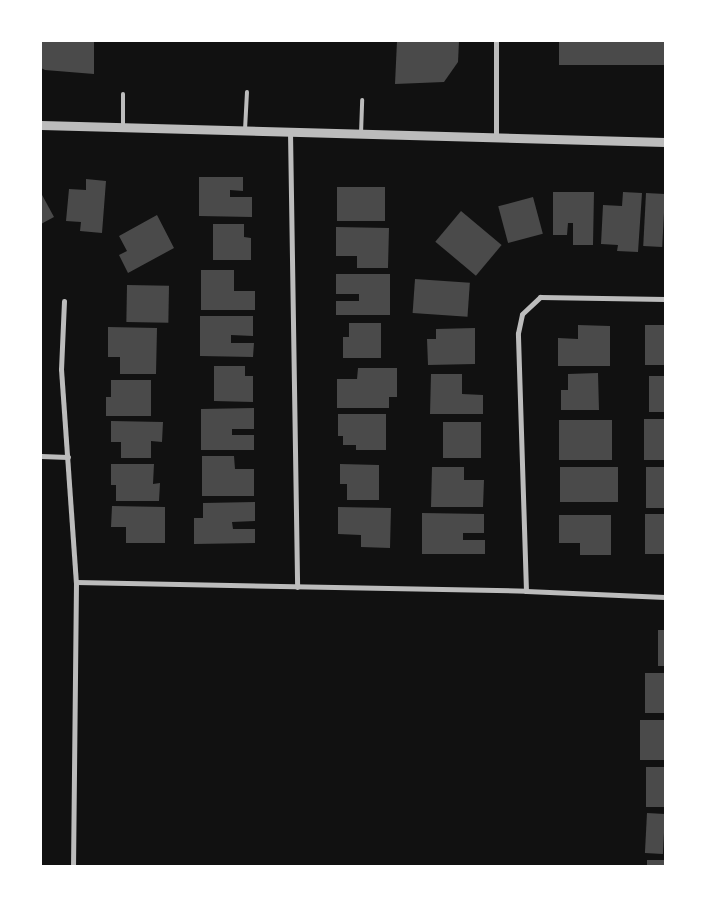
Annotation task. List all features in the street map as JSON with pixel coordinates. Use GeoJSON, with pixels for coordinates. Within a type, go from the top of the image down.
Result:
{"type":"FeatureCollection","features":[{"type":"Feature","properties":{"kind":"street"},"geometry":{"type":"LineString","coordinates":[[496,41],[496,137]]}},
{"type":"Feature","properties":{"kind":"street"},"geometry":{"type":"LineString","coordinates":[[41,125],[665,142]]}},
{"type":"Feature","properties":{"kind":"street"},"geometry":{"type":"LineString","coordinates":[[290,132],[297,587]]}},
{"type":"Feature","properties":{"kind":"street"},"geometry":{"type":"LineString","coordinates":[[526,591],[518,333],[522,314],[540,297],[665,300]]}},
{"type":"Feature","properties":{"kind":"street"},"geometry":{"type":"LineString","coordinates":[[64,301],[61,369],[76,582],[73,866]]}},
{"type":"Feature","properties":{"kind":"street"},"geometry":{"type":"LineString","coordinates":[[41,456],[68,457]]}},
{"type":"Feature","properties":{"kind":"street"},"geometry":{"type":"LineString","coordinates":[[76,582],[526,591],[665,597]]}},
{"type":"Feature","properties":{"kind":"lane"},"geometry":{"type":"LineString","coordinates":[[245,131],[247,92]]}},
{"type":"Feature","properties":{"kind":"lane"},"geometry":{"type":"LineString","coordinates":[[123,128],[124,94]]}},
{"type":"Feature","properties":{"kind":"lane"},"geometry":{"type":"LineString","coordinates":[[361,134],[362,100]]}},
{"type":"Feature","properties":{"kind":"building"},"geometry":{"type":"Polygon","coordinates":[[[41,41],[94,41],[94,74],[45,70],[41,68],[41,41]]]}},
{"type":"Feature","properties":{"kind":"building"},"geometry":{"type":"Polygon","coordinates":[[[397,41],[459,41],[458,62],[444,82],[395,84],[397,41]]]}},
{"type":"Feature","properties":{"kind":"building"},"geometry":{"type":"Polygon","coordinates":[[[559,41],[665,41],[665,65],[559,65],[559,41]]]}},
{"type":"Feature","properties":{"kind":"building"},"geometry":{"type":"Polygon","coordinates":[[[199,177],[243,177],[243,191],[230,190],[230,197],[252,197],[252,217],[199,216],[199,177]]]}},
{"type":"Feature","properties":{"kind":"building"},"geometry":{"type":"Polygon","coordinates":[[[86,179],[106,181],[102,233],[80,231],[81,222],[66,221],[69,189],[86,190],[86,179]]]}},
{"type":"Feature","properties":{"kind":"building"},"geometry":{"type":"Polygon","coordinates":[[[337,187],[385,187],[385,221],[337,221],[337,187]]]}},
{"type":"Feature","properties":{"kind":"building"},"geometry":{"type":"Polygon","coordinates":[[[553,192],[594,192],[593,245],[573,245],[573,223],[568,223],[567,235],[553,235],[553,192]]]}},
{"type":"Feature","properties":{"kind":"building"},"geometry":{"type":"Polygon","coordinates":[[[623,192],[642,193],[638,252],[617,251],[618,245],[601,244],[603,205],[622,206],[623,192]]]}},
{"type":"Feature","properties":{"kind":"building"},"geometry":{"type":"Polygon","coordinates":[[[41,193],[54,217],[41,224],[41,193]]]}},
{"type":"Feature","properties":{"kind":"building"},"geometry":{"type":"Polygon","coordinates":[[[646,193],[665,194],[662,247],[643,246],[646,193]]]}},
{"type":"Feature","properties":{"kind":"building"},"geometry":{"type":"Polygon","coordinates":[[[533,197],[543,234],[508,243],[498,206],[533,197]]]}},
{"type":"Feature","properties":{"kind":"building"},"geometry":{"type":"Polygon","coordinates":[[[461,211],[502,245],[476,276],[435,242],[461,211]]]}},
{"type":"Feature","properties":{"kind":"building"},"geometry":{"type":"Polygon","coordinates":[[[157,215],[174,248],[128,273],[119,255],[127,251],[119,236],[157,215]]]}},
{"type":"Feature","properties":{"kind":"building"},"geometry":{"type":"Polygon","coordinates":[[[213,224],[244,224],[244,237],[251,238],[251,260],[213,260],[213,224]]]}},
{"type":"Feature","properties":{"kind":"building"},"geometry":{"type":"Polygon","coordinates":[[[336,227],[389,228],[388,268],[357,268],[357,256],[336,256],[336,227]]]}},
{"type":"Feature","properties":{"kind":"building"},"geometry":{"type":"Polygon","coordinates":[[[201,270],[234,270],[234,291],[255,291],[255,310],[201,310],[201,270]]]}},
{"type":"Feature","properties":{"kind":"building"},"geometry":{"type":"Polygon","coordinates":[[[336,274],[390,274],[390,315],[336,315],[336,301],[359,301],[359,294],[336,294],[336,274]]]}},
{"type":"Feature","properties":{"kind":"building"},"geometry":{"type":"Polygon","coordinates":[[[415,279],[470,283],[467,317],[413,313],[415,279]]]}},
{"type":"Feature","properties":{"kind":"building"},"geometry":{"type":"Polygon","coordinates":[[[127,285],[169,286],[168,323],[126,322],[127,285]]]}},
{"type":"Feature","properties":{"kind":"building"},"geometry":{"type":"Polygon","coordinates":[[[200,316],[253,316],[253,336],[231,335],[231,343],[254,343],[253,357],[200,356],[200,316]]]}},
{"type":"Feature","properties":{"kind":"building"},"geometry":{"type":"Polygon","coordinates":[[[349,323],[381,323],[381,358],[343,358],[343,337],[349,337],[349,323]]]}},
{"type":"Feature","properties":{"kind":"building"},"geometry":{"type":"Polygon","coordinates":[[[578,325],[610,326],[610,366],[558,366],[558,338],[578,339],[578,325]]]}},
{"type":"Feature","properties":{"kind":"building"},"geometry":{"type":"Polygon","coordinates":[[[645,325],[665,325],[665,365],[645,365],[645,325]]]}},
{"type":"Feature","properties":{"kind":"building"},"geometry":{"type":"Polygon","coordinates":[[[108,327],[157,328],[156,374],[120,374],[120,357],[108,357],[108,327]]]}},
{"type":"Feature","properties":{"kind":"building"},"geometry":{"type":"Polygon","coordinates":[[[475,328],[475,364],[428,365],[427,339],[436,339],[436,329],[475,328]]]}},
{"type":"Feature","properties":{"kind":"building"},"geometry":{"type":"Polygon","coordinates":[[[214,366],[245,366],[245,376],[253,376],[253,402],[214,401],[214,366]]]}},
{"type":"Feature","properties":{"kind":"building"},"geometry":{"type":"Polygon","coordinates":[[[358,368],[397,368],[397,397],[389,397],[389,408],[337,408],[337,379],[357,379],[358,368]]]}},
{"type":"Feature","properties":{"kind":"building"},"geometry":{"type":"Polygon","coordinates":[[[598,373],[599,410],[561,410],[561,390],[568,390],[568,374],[598,373]]]}},
{"type":"Feature","properties":{"kind":"building"},"geometry":{"type":"Polygon","coordinates":[[[431,374],[462,374],[462,394],[483,395],[483,414],[430,414],[431,374]]]}},
{"type":"Feature","properties":{"kind":"building"},"geometry":{"type":"Polygon","coordinates":[[[649,376],[665,376],[665,412],[649,412],[649,376]]]}},
{"type":"Feature","properties":{"kind":"building"},"geometry":{"type":"Polygon","coordinates":[[[111,380],[151,380],[151,416],[106,416],[106,397],[111,397],[111,380]]]}},
{"type":"Feature","properties":{"kind":"building"},"geometry":{"type":"Polygon","coordinates":[[[254,408],[254,429],[232,429],[232,435],[254,435],[254,450],[201,450],[201,409],[254,408]]]}},
{"type":"Feature","properties":{"kind":"building"},"geometry":{"type":"Polygon","coordinates":[[[338,414],[386,414],[386,450],[356,450],[356,445],[343,445],[343,436],[338,436],[338,414]]]}},
{"type":"Feature","properties":{"kind":"building"},"geometry":{"type":"Polygon","coordinates":[[[644,419],[665,419],[665,460],[644,460],[644,419]]]}},
{"type":"Feature","properties":{"kind":"building"},"geometry":{"type":"Polygon","coordinates":[[[559,420],[612,420],[612,460],[559,460],[559,420]]]}},
{"type":"Feature","properties":{"kind":"building"},"geometry":{"type":"Polygon","coordinates":[[[111,421],[163,422],[162,442],[151,441],[151,458],[121,458],[121,442],[111,442],[111,421]]]}},
{"type":"Feature","properties":{"kind":"building"},"geometry":{"type":"Polygon","coordinates":[[[443,422],[481,422],[481,458],[443,458],[443,422]]]}},
{"type":"Feature","properties":{"kind":"building"},"geometry":{"type":"Polygon","coordinates":[[[202,456],[234,456],[235,469],[254,469],[254,496],[202,496],[202,456]]]}},
{"type":"Feature","properties":{"kind":"building"},"geometry":{"type":"Polygon","coordinates":[[[111,464],[154,464],[153,484],[160,483],[159,501],[116,501],[116,485],[111,485],[111,464]]]}},
{"type":"Feature","properties":{"kind":"building"},"geometry":{"type":"Polygon","coordinates":[[[340,464],[379,465],[379,500],[347,500],[347,484],[340,484],[340,464]]]}},
{"type":"Feature","properties":{"kind":"building"},"geometry":{"type":"Polygon","coordinates":[[[432,467],[464,467],[464,480],[484,480],[483,507],[431,507],[432,467]]]}},
{"type":"Feature","properties":{"kind":"building"},"geometry":{"type":"Polygon","coordinates":[[[560,467],[618,467],[618,502],[560,502],[560,467]]]}},
{"type":"Feature","properties":{"kind":"building"},"geometry":{"type":"Polygon","coordinates":[[[646,467],[665,467],[665,508],[646,508],[646,467]]]}},
{"type":"Feature","properties":{"kind":"building"},"geometry":{"type":"Polygon","coordinates":[[[255,502],[255,521],[232,522],[233,529],[255,529],[255,543],[194,544],[194,518],[203,518],[203,503],[255,502]]]}},
{"type":"Feature","properties":{"kind":"building"},"geometry":{"type":"Polygon","coordinates":[[[112,506],[165,507],[165,543],[126,543],[126,527],[111,527],[112,506]]]}},
{"type":"Feature","properties":{"kind":"building"},"geometry":{"type":"Polygon","coordinates":[[[338,507],[391,508],[390,548],[361,547],[361,535],[338,534],[338,507]]]}},
{"type":"Feature","properties":{"kind":"building"},"geometry":{"type":"Polygon","coordinates":[[[422,513],[484,514],[484,533],[463,533],[463,540],[485,540],[485,554],[422,554],[422,513]]]}},
{"type":"Feature","properties":{"kind":"building"},"geometry":{"type":"Polygon","coordinates":[[[645,514],[665,514],[665,554],[645,554],[645,514]]]}},
{"type":"Feature","properties":{"kind":"building"},"geometry":{"type":"Polygon","coordinates":[[[559,515],[611,515],[611,555],[580,555],[580,543],[559,543],[559,515]]]}},
{"type":"Feature","properties":{"kind":"building"},"geometry":{"type":"Polygon","coordinates":[[[658,630],[665,630],[665,666],[658,666],[658,630]]]}},
{"type":"Feature","properties":{"kind":"building"},"geometry":{"type":"Polygon","coordinates":[[[645,673],[665,673],[665,713],[645,713],[645,673]]]}},
{"type":"Feature","properties":{"kind":"building"},"geometry":{"type":"Polygon","coordinates":[[[640,720],[665,720],[665,760],[640,760],[640,720]]]}},
{"type":"Feature","properties":{"kind":"building"},"geometry":{"type":"Polygon","coordinates":[[[646,767],[665,767],[665,807],[646,807],[646,767]]]}},
{"type":"Feature","properties":{"kind":"building"},"geometry":{"type":"Polygon","coordinates":[[[647,813],[665,814],[663,854],[645,853],[647,813]]]}},
{"type":"Feature","properties":{"kind":"building"},"geometry":{"type":"Polygon","coordinates":[[[647,860],[665,860],[665,866],[647,866],[647,860]]]}}]}
